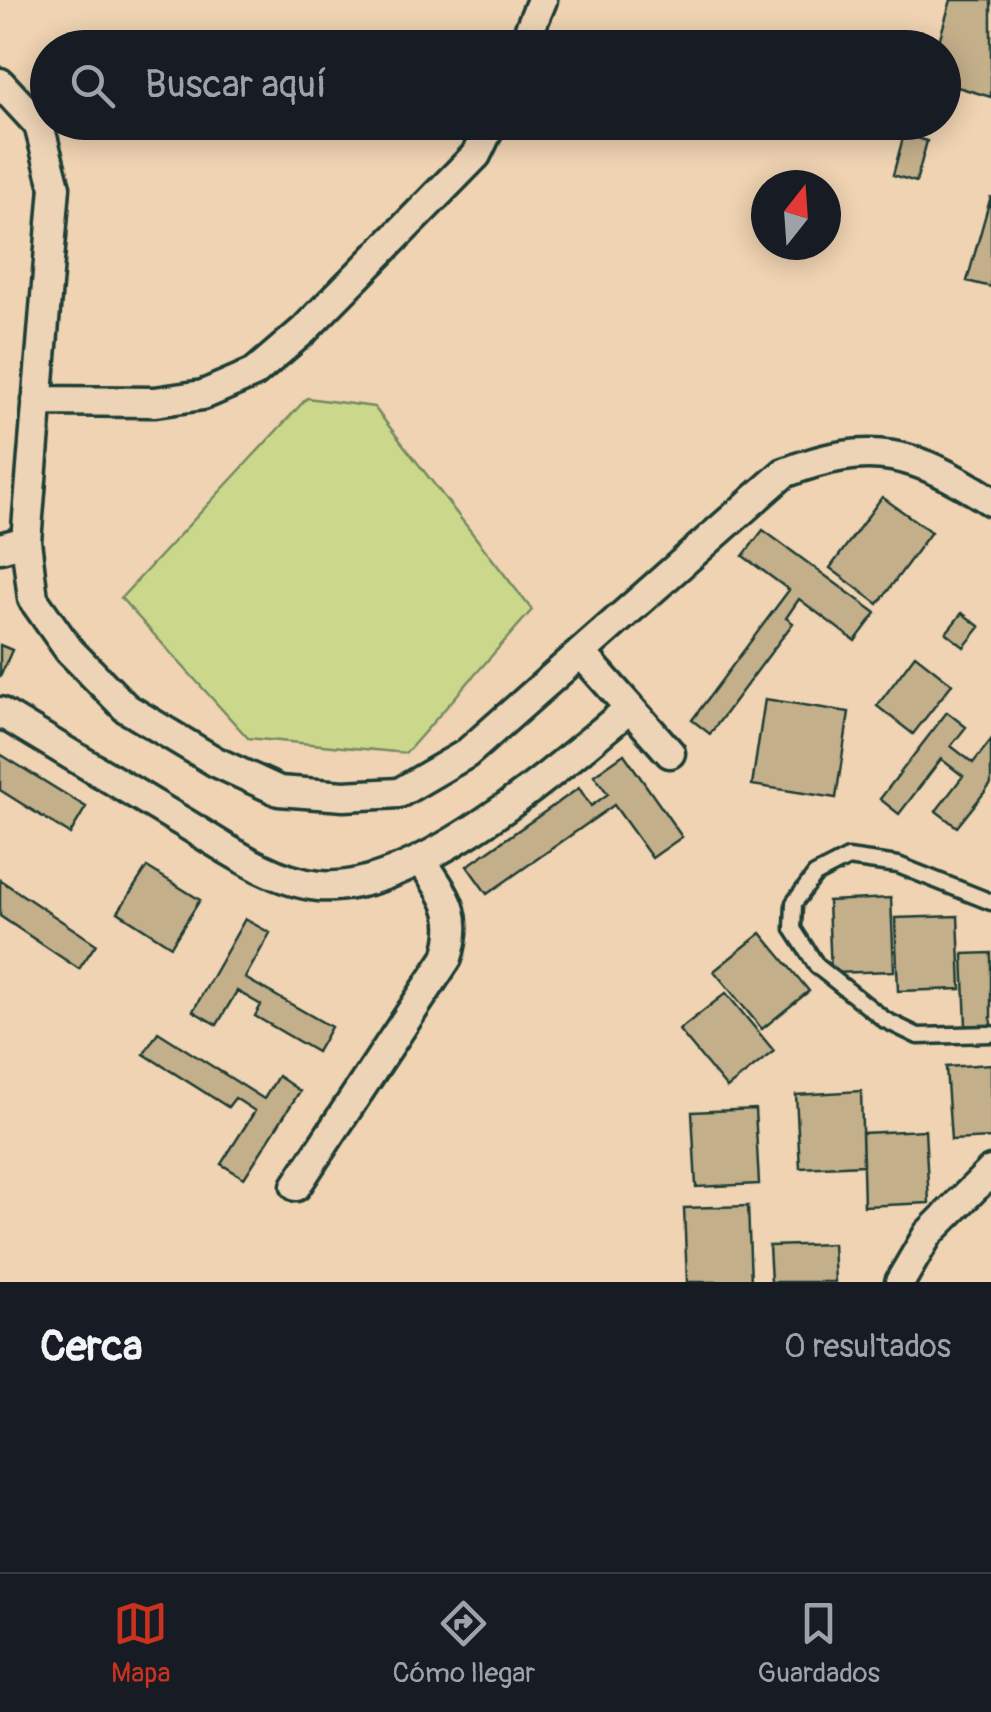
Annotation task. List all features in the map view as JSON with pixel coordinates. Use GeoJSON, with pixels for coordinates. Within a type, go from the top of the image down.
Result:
{"type":"FeatureCollection","features":[{"type":"Feature","properties":{"kind":"street"},"geometry":{"type":"LineString","coordinates":[[530,30],[542,0]]}},
{"type":"Feature","properties":{"kind":"street"},"geometry":{"type":"LineString","coordinates":[[0,83],[30,114]]}},
{"type":"Feature","properties":{"kind":"street"},"geometry":{"type":"LineString","coordinates":[[43,140],[54,187],[37,400],[13,545],[34,599],[69,650],[126,708],[216,762],[278,791],[344,796],[398,793],[466,754],[784,473],[816,460],[882,452],[932,466],[991,501]]}},
{"type":"Feature","properties":{"kind":"street"},"geometry":{"type":"LineString","coordinates":[[37,400],[156,402],[203,394],[254,373],[304,330],[476,155],[483,140]]}},
{"type":"Feature","properties":{"kind":"street"},"geometry":{"type":"LineString","coordinates":[[581,653],[670,753]]}},
{"type":"Feature","properties":{"kind":"street"},"geometry":{"type":"LineString","coordinates":[[0,712],[248,861],[294,881],[322,886],[372,879],[422,861],[531,790],[630,708]]}},
{"type":"Feature","properties":{"kind":"street"},"geometry":{"type":"LineString","coordinates":[[296,1186],[447,958],[455,934],[452,915],[422,861]]}},
{"type":"Feature","properties":{"kind":"street"},"geometry":{"type":"LineString","coordinates":[[900,1282],[928,1234],[991,1171]]}},
{"type":"Feature","properties":{"kind":"lane"},"geometry":{"type":"LineString","coordinates":[[991,902],[898,865],[848,858],[815,874],[794,903],[794,929],[817,966],[885,1020],[918,1036],[991,1034]]}},
{"type":"Feature","properties":{"kind":"green space"},"geometry":{"type":"Polygon","coordinates":[[[307,398],[374,407],[532,610],[406,753],[248,738],[121,598],[307,398]]]}},
{"type":"Feature","properties":{"kind":"building"},"geometry":{"type":"Polygon","coordinates":[[[951,0],[991,0],[991,97],[961,88],[961,30],[942,30],[951,0]]]}},
{"type":"Feature","properties":{"kind":"building"},"geometry":{"type":"Polygon","coordinates":[[[902,140],[927,141],[916,182],[893,175],[902,140]]]}},
{"type":"Feature","properties":{"kind":"building"},"geometry":{"type":"Polygon","coordinates":[[[991,196],[991,287],[967,281],[991,196]]]}},
{"type":"Feature","properties":{"kind":"building"},"geometry":{"type":"Polygon","coordinates":[[[882,497],[931,532],[878,604],[830,568],[882,497]]]}},
{"type":"Feature","properties":{"kind":"building"},"geometry":{"type":"Polygon","coordinates":[[[763,530],[876,613],[855,641],[799,599],[786,618],[793,623],[710,734],[692,720],[789,590],[743,556],[763,530]]]}},
{"type":"Feature","properties":{"kind":"building"},"geometry":{"type":"Polygon","coordinates":[[[962,613],[980,627],[964,647],[946,633],[962,613]]]}},
{"type":"Feature","properties":{"kind":"building"},"geometry":{"type":"Polygon","coordinates":[[[0,645],[12,650],[0,677],[0,645]]]}},
{"type":"Feature","properties":{"kind":"building"},"geometry":{"type":"Polygon","coordinates":[[[915,655],[952,684],[913,734],[877,706],[915,655]]]}},
{"type":"Feature","properties":{"kind":"building"},"geometry":{"type":"Polygon","coordinates":[[[765,699],[849,712],[836,798],[752,785],[765,699]]]}},
{"type":"Feature","properties":{"kind":"building"},"geometry":{"type":"Polygon","coordinates":[[[947,712],[966,727],[951,746],[973,763],[991,740],[991,784],[957,827],[936,811],[963,776],[941,759],[899,814],[880,799],[947,712]]]}},
{"type":"Feature","properties":{"kind":"building"},"geometry":{"type":"Polygon","coordinates":[[[0,754],[86,807],[70,834],[0,790],[0,754]]]}},
{"type":"Feature","properties":{"kind":"building"},"geometry":{"type":"Polygon","coordinates":[[[624,754],[682,837],[652,858],[614,805],[487,894],[467,866],[579,788],[591,806],[608,794],[594,775],[624,754]]]}},
{"type":"Feature","properties":{"kind":"building"},"geometry":{"type":"Polygon","coordinates":[[[147,867],[200,900],[171,946],[118,912],[147,867]]]}},
{"type":"Feature","properties":{"kind":"building"},"geometry":{"type":"Polygon","coordinates":[[[0,880],[96,944],[79,969],[0,916],[0,880]]]}},
{"type":"Feature","properties":{"kind":"building"},"geometry":{"type":"Polygon","coordinates":[[[891,898],[894,971],[831,973],[828,901],[891,898]]]}},
{"type":"Feature","properties":{"kind":"building"},"geometry":{"type":"Polygon","coordinates":[[[958,916],[961,989],[898,991],[895,918],[958,916]]]}},
{"type":"Feature","properties":{"kind":"building"},"geometry":{"type":"Polygon","coordinates":[[[245,919],[270,933],[245,978],[331,1027],[317,1052],[255,1016],[261,1005],[237,991],[217,1025],[193,1011],[245,919]]]}},
{"type":"Feature","properties":{"kind":"building"},"geometry":{"type":"Polygon","coordinates":[[[761,933],[809,991],[762,1029],[714,971],[761,933]]]}},
{"type":"Feature","properties":{"kind":"building"},"geometry":{"type":"Polygon","coordinates":[[[991,953],[991,1025],[966,1026],[963,954],[991,953]]]}},
{"type":"Feature","properties":{"kind":"building"},"geometry":{"type":"Polygon","coordinates":[[[726,993],[774,1051],[727,1088],[679,1030],[726,993]]]}},
{"type":"Feature","properties":{"kind":"building"},"geometry":{"type":"Polygon","coordinates":[[[158,1032],[264,1099],[278,1076],[300,1091],[244,1178],[221,1164],[255,1111],[235,1098],[228,1107],[144,1054],[158,1032]]]}},
{"type":"Feature","properties":{"kind":"building"},"geometry":{"type":"Polygon","coordinates":[[[991,1064],[991,1138],[951,1140],[946,1067],[991,1064]]]}},
{"type":"Feature","properties":{"kind":"building"},"geometry":{"type":"Polygon","coordinates":[[[861,1091],[863,1165],[800,1168],[796,1095],[861,1091]]]}},
{"type":"Feature","properties":{"kind":"building"},"geometry":{"type":"Polygon","coordinates":[[[755,1109],[759,1184],[696,1187],[692,1112],[755,1109]]]}},
{"type":"Feature","properties":{"kind":"building"},"geometry":{"type":"Polygon","coordinates":[[[925,1130],[929,1203],[864,1206],[862,1133],[925,1130]]]}},
{"type":"Feature","properties":{"kind":"building"},"geometry":{"type":"Polygon","coordinates":[[[748,1206],[751,1282],[687,1282],[684,1208],[748,1206]]]}},
{"type":"Feature","properties":{"kind":"building"},"geometry":{"type":"Polygon","coordinates":[[[833,1244],[835,1282],[771,1282],[769,1246],[833,1244]]]}}]}
